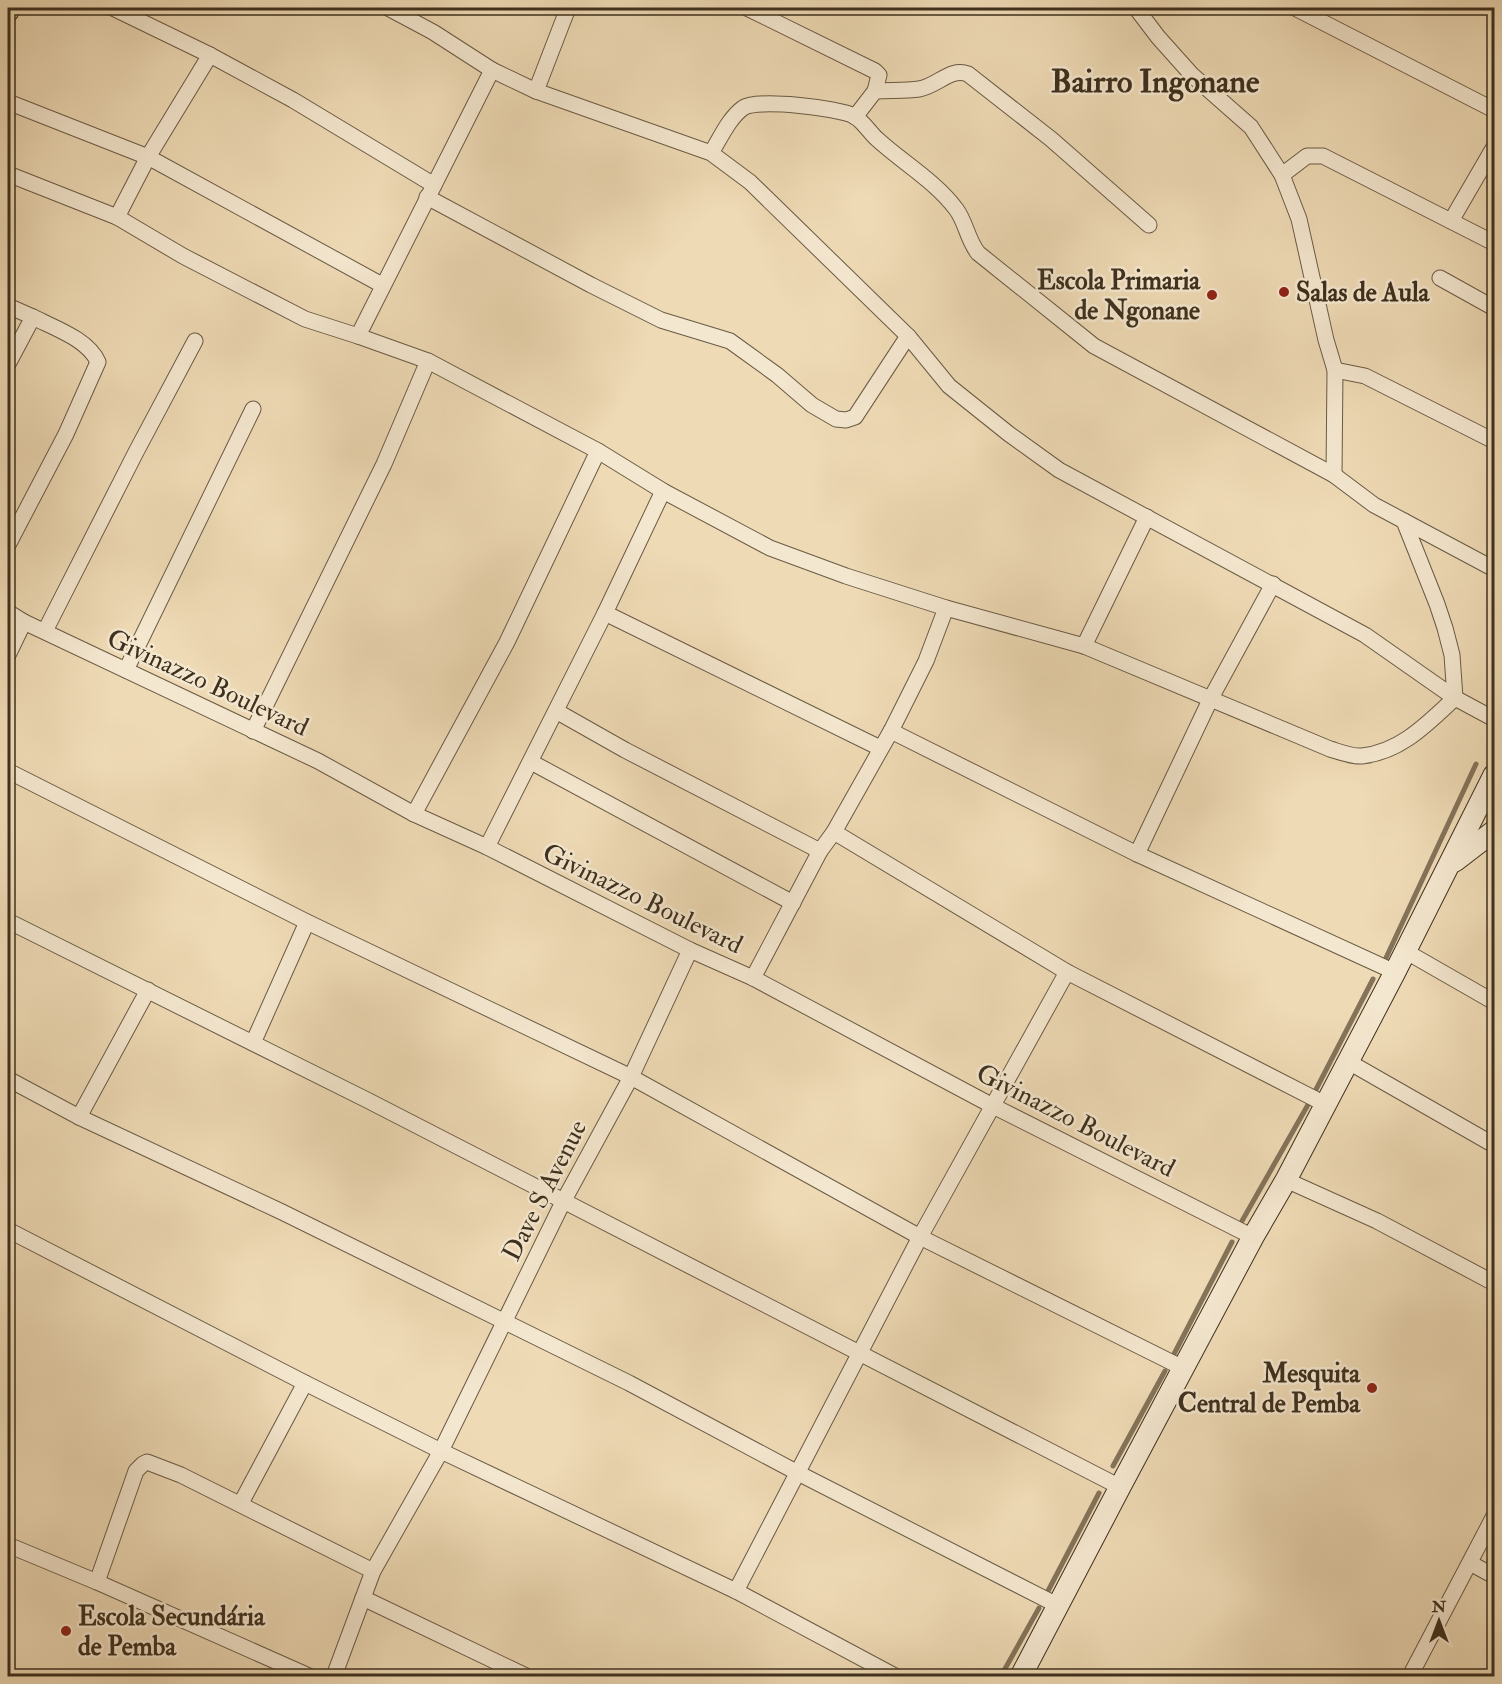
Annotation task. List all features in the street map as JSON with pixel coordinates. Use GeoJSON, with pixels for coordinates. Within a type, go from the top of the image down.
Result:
{"type":"FeatureCollection","features":[{"type":"Feature","properties":{"kind":"street"},"geometry":{"type":"LineString","coordinates":[[113,8],[210,55],[293,100],[431,191],[591,285],[662,320],[730,341],[777,375],[812,405],[836,419],[846,420],[855,417],[908,336]]}},
{"type":"Feature","properties":{"kind":"street"},"geometry":{"type":"LineString","coordinates":[[388,8],[433,32],[492,70],[536,91],[711,153],[750,182],[908,336],[949,386],[1009,434],[1059,470],[1365,635],[1455,698],[1494,719]]}},
{"type":"Feature","properties":{"kind":"street"},"geometry":{"type":"LineString","coordinates":[[536,91],[568,8]]}},
{"type":"Feature","properties":{"kind":"street"},"geometry":{"type":"LineString","coordinates":[[747,8],[879,75],[875,91],[855,117]]}},
{"type":"Feature","properties":{"kind":"street"},"geometry":{"type":"LineString","coordinates":[[1136,8],[1192,75],[1251,127],[1282,175],[1299,219],[1335,370],[1334,475]]}},
{"type":"Feature","properties":{"kind":"street"},"geometry":{"type":"LineString","coordinates":[[1295,8],[1494,110]]}},
{"type":"Feature","properties":{"kind":"street"},"geometry":{"type":"LineString","coordinates":[[117,217],[148,157],[210,55]]}},
{"type":"Feature","properties":{"kind":"street"},"geometry":{"type":"LineString","coordinates":[[358,336],[492,70]]}},
{"type":"Feature","properties":{"kind":"street"},"geometry":{"type":"LineString","coordinates":[[875,91],[921,89],[954,72],[961,71],[968,74],[1051,139],[1149,225]]}},
{"type":"Feature","properties":{"kind":"street"},"geometry":{"type":"LineString","coordinates":[[8,102],[148,157],[382,285]]}},
{"type":"Feature","properties":{"kind":"street"},"geometry":{"type":"LineString","coordinates":[[711,153],[743,107],[752,104],[765,103],[824,109],[855,117],[875,138],[955,207],[962,218],[970,243],[978,253],[1094,346],[1334,475],[1374,505],[1494,569]]}},
{"type":"Feature","properties":{"kind":"street"},"geometry":{"type":"LineString","coordinates":[[1451,221],[1494,147]]}},
{"type":"Feature","properties":{"kind":"street"},"geometry":{"type":"LineString","coordinates":[[1282,175],[1307,156],[1323,156],[1494,243]]}},
{"type":"Feature","properties":{"kind":"street"},"geometry":{"type":"LineString","coordinates":[[8,174],[117,217],[183,256],[305,319],[428,361],[598,451],[663,491],[770,548],[846,576],[946,608],[1084,646],[1211,698],[1285,732],[1330,749],[1360,757],[1386,750],[1414,736],[1455,698]]}},
{"type":"Feature","properties":{"kind":"street"},"geometry":{"type":"LineString","coordinates":[[1440,278],[1494,308]]}},
{"type":"Feature","properties":{"kind":"street"},"geometry":{"type":"LineString","coordinates":[[8,306],[85,345],[98,362],[66,434],[8,545]]}},
{"type":"Feature","properties":{"kind":"street"},"geometry":{"type":"LineString","coordinates":[[8,364],[33,317]]}},
{"type":"Feature","properties":{"kind":"street"},"geometry":{"type":"LineString","coordinates":[[45,632],[195,341]]}},
{"type":"Feature","properties":{"kind":"street"},"geometry":{"type":"LineString","coordinates":[[253,731],[384,464],[428,361]]}},
{"type":"Feature","properties":{"kind":"street"},"geometry":{"type":"LineString","coordinates":[[1335,370],[1365,376],[1494,441]]}},
{"type":"Feature","properties":{"kind":"street"},"geometry":{"type":"LineString","coordinates":[[126,670],[253,409]]}},
{"type":"Feature","properties":{"kind":"street"},"geometry":{"type":"LineString","coordinates":[[414,814],[507,642],[598,451]]}},
{"type":"Feature","properties":{"kind":"street"},"geometry":{"type":"LineString","coordinates":[[487,847],[605,613],[663,491]]}},
{"type":"Feature","properties":{"kind":"street"},"geometry":{"type":"LineString","coordinates":[[1084,646],[1147,517]]}},
{"type":"Feature","properties":{"kind":"street"},"geometry":{"type":"LineString","coordinates":[[1404,521],[1445,628],[1452,655],[1455,698]]}},
{"type":"Feature","properties":{"kind":"street"},"geometry":{"type":"LineString","coordinates":[[1137,854],[1211,698],[1273,584]]}},
{"type":"Feature","properties":{"kind":"street"},"geometry":{"type":"LineString","coordinates":[[753,978],[820,851],[834,832],[891,731],[926,661],[946,608]]}},
{"type":"Feature","properties":{"kind":"street","name":"Givinazzo Boulevard"},"geometry":{"type":"LineString","coordinates":[[8,612],[24,622],[318,761],[414,814],[487,847],[690,950],[753,978],[991,1106],[1253,1237]]}},
{"type":"Feature","properties":{"kind":"street"},"geometry":{"type":"LineString","coordinates":[[605,613],[880,748]]}},
{"type":"Feature","properties":{"kind":"street"},"geometry":{"type":"LineString","coordinates":[[8,655],[24,622]]}},
{"type":"Feature","properties":{"kind":"street"},"geometry":{"type":"LineString","coordinates":[[556,711],[625,750],[820,851]]}},
{"type":"Feature","properties":{"kind":"street"},"geometry":{"type":"LineString","coordinates":[[891,731],[1137,854],[1395,972]]}},
{"type":"Feature","properties":{"kind":"street"},"geometry":{"type":"LineString","coordinates":[[531,762],[793,903]]}},
{"type":"Feature","properties":{"kind":"street"},"geometry":{"type":"LineString","coordinates":[[8,771],[307,922],[631,1077],[920,1237],[1183,1368]]}},
{"type":"Feature","properties":{"kind":"street"},"geometry":{"type":"LineString","coordinates":[[1021,1677],[1183,1368],[1286,1180],[1395,972],[1494,775]]}},
{"type":"Feature","properties":{"kind":"street"},"geometry":{"type":"LineString","coordinates":[[1449,865],[1494,831]]}},
{"type":"Feature","properties":{"kind":"street"},"geometry":{"type":"LineString","coordinates":[[834,832],[1067,972],[1325,1104]]}},
{"type":"Feature","properties":{"kind":"street"},"geometry":{"type":"LineString","coordinates":[[8,921],[253,1043],[1120,1487]]}},
{"type":"Feature","properties":{"kind":"street"},"geometry":{"type":"LineString","coordinates":[[253,1043],[307,922]]}},
{"type":"Feature","properties":{"kind":"street","name":"Dave S Avenue"},"geometry":{"type":"LineString","coordinates":[[334,1677],[373,1571],[441,1450],[563,1202],[631,1077],[690,950]]}},
{"type":"Feature","properties":{"kind":"street"},"geometry":{"type":"LineString","coordinates":[[1405,951],[1494,1002]]}},
{"type":"Feature","properties":{"kind":"street"},"geometry":{"type":"LineString","coordinates":[[736,1591],[920,1237],[1067,972]]}},
{"type":"Feature","properties":{"kind":"street"},"geometry":{"type":"LineString","coordinates":[[79,1118],[148,990]]}},
{"type":"Feature","properties":{"kind":"street"},"geometry":{"type":"LineString","coordinates":[[1347,1061],[1494,1145]]}},
{"type":"Feature","properties":{"kind":"street"},"geometry":{"type":"LineString","coordinates":[[8,1079],[79,1118],[282,1212],[629,1383],[798,1473],[1059,1606]]}},
{"type":"Feature","properties":{"kind":"street"},"geometry":{"type":"LineString","coordinates":[[1286,1180],[1377,1221],[1494,1283]]}},
{"type":"Feature","properties":{"kind":"street"},"geometry":{"type":"LineString","coordinates":[[8,1230],[305,1383],[736,1591],[895,1677]]}},
{"type":"Feature","properties":{"kind":"street"},"geometry":{"type":"LineString","coordinates":[[241,1503],[305,1383]]}},
{"type":"Feature","properties":{"kind":"street"},"geometry":{"type":"LineString","coordinates":[[97,1582],[136,1471],[147,1462],[181,1474],[373,1571]]}},
{"type":"Feature","properties":{"kind":"street"},"geometry":{"type":"LineString","coordinates":[[1410,1677],[1494,1515]]}},
{"type":"Feature","properties":{"kind":"street"},"geometry":{"type":"LineString","coordinates":[[8,1545],[97,1582],[309,1677]]}},
{"type":"Feature","properties":{"kind":"street"},"geometry":{"type":"LineString","coordinates":[[1470,1563],[1494,1576]]}},
{"type":"Feature","properties":{"kind":"street"},"geometry":{"type":"LineString","coordinates":[[363,1598],[526,1677]]}},
{"type":"Feature","properties":{"kind":"street"},"geometry":{"type":"LineString","coordinates":[[1422,1655],[1421,1670],[1426,1677]]}},
{"type":"Feature","properties":{"kind":"waterway"},"geometry":{"type":"LineString","coordinates":[[1385,960],[1476,764]]}},
{"type":"Feature","properties":{"kind":"waterway"},"geometry":{"type":"LineString","coordinates":[[1242,1221],[1309,1103],[1373,979]]}},
{"type":"Feature","properties":{"kind":"waterway"},"geometry":{"type":"LineString","coordinates":[[1174,1354],[1232,1242]]}},
{"type":"Feature","properties":{"kind":"waterway"},"geometry":{"type":"LineString","coordinates":[[1113,1466],[1165,1371]]}},
{"type":"Feature","properties":{"kind":"waterway"},"geometry":{"type":"LineString","coordinates":[[1048,1591],[1099,1493]]}},
{"type":"Feature","properties":{"kind":"waterway"},"geometry":{"type":"LineString","coordinates":[[1001,1676],[1039,1608]]}},
{"type":"Feature","properties":{"kind":"place","name":"Salas de Aula"},"geometry":{"type":"Point","coordinates":[1284,292]}},
{"type":"Feature","properties":{"kind":"place","name":"Escola Primaria de Ngonane"},"geometry":{"type":"Point","coordinates":[1212,295]}},
{"type":"Feature","properties":{"kind":"place","name":"Mesquita Central de Pemba"},"geometry":{"type":"Point","coordinates":[1372,1388]}},
{"type":"Feature","properties":{"kind":"place","name":"Escola Secundária de Pemba"},"geometry":{"type":"Point","coordinates":[66,1631]}},
{"type":"Feature","properties":{"kind":"district","name":"Bairro Ingonane"},"geometry":{"type":"Point","coordinates":[1155,81]}}]}
